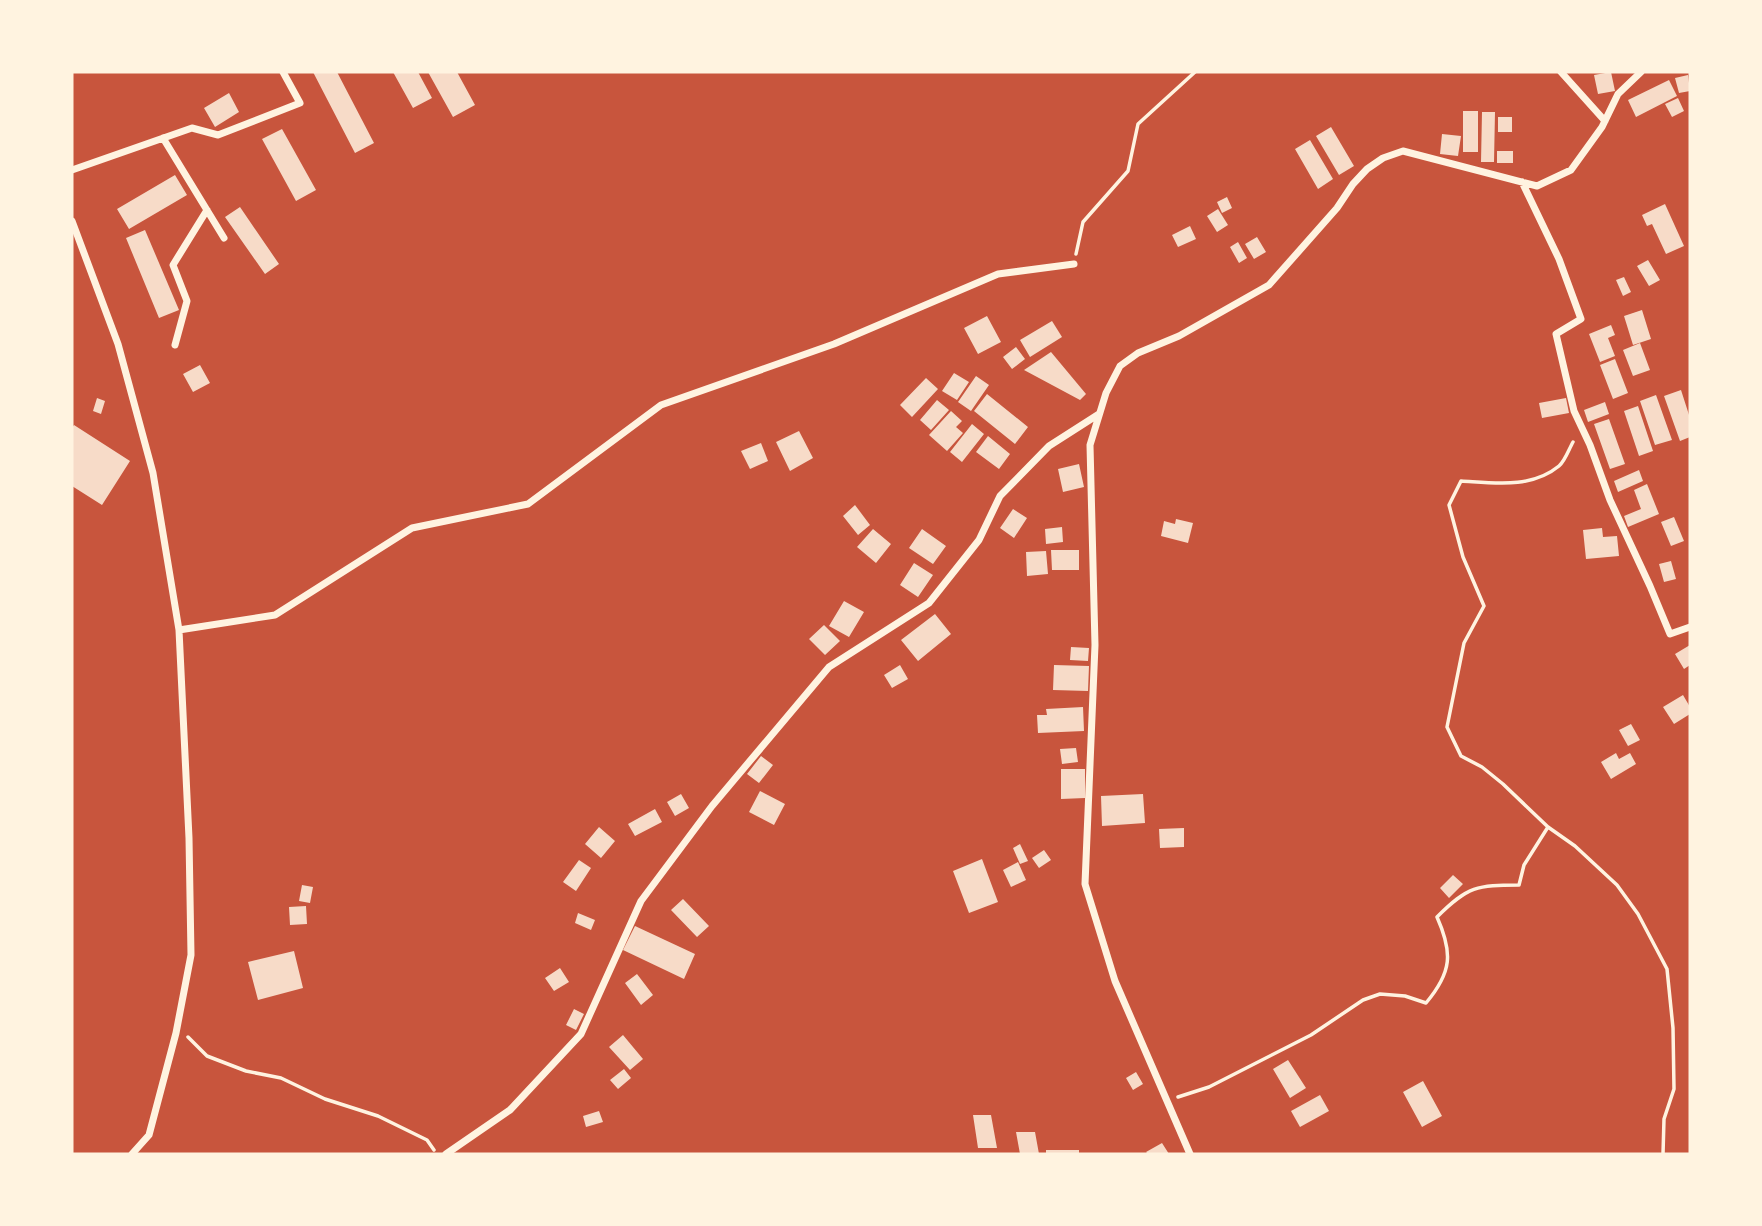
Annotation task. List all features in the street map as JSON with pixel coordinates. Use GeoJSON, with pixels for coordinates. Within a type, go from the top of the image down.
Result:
{"type":"FeatureCollection","features":[{"type":"Feature","properties":{"kind":"street"},"geometry":{"type":"LineString","coordinates":[[72,170],[192,128],[218,135],[300,103],[283,72]]}},
{"type":"Feature","properties":{"kind":"street"},"geometry":{"type":"LineString","coordinates":[[1561,72],[1605,121]]}},
{"type":"Feature","properties":{"kind":"street"},"geometry":{"type":"LineString","coordinates":[[1189,1154],[1115,981],[1085,884],[1095,645],[1090,445],[1106,393],[1120,366],[1138,353],[1179,336],[1269,285],[1337,208],[1353,184],[1367,169],[1383,158],[1403,151],[1536,186],[1571,170],[1605,121],[1618,94],[1641,72]]}},
{"type":"Feature","properties":{"kind":"street"},"geometry":{"type":"LineString","coordinates":[[163,138],[224,238]]}},
{"type":"Feature","properties":{"kind":"street"},"geometry":{"type":"LineString","coordinates":[[1522,182],[1559,259],[1581,319],[1556,334],[1574,411],[1610,500],[1670,634],[1690,627]]}},
{"type":"Feature","properties":{"kind":"street"},"geometry":{"type":"LineString","coordinates":[[174,345],[187,301],[173,265],[207,210]]}},
{"type":"Feature","properties":{"kind":"street"},"geometry":{"type":"LineString","coordinates":[[72,221],[118,344],[153,473],[179,630],[189,838],[191,955],[177,1026],[149,1135],[132,1154]]}},
{"type":"Feature","properties":{"kind":"street"},"geometry":{"type":"LineString","coordinates":[[179,630],[275,615],[412,528],[528,504],[660,405],[834,344],[998,274],[1074,264]]}},
{"type":"Feature","properties":{"kind":"street"},"geometry":{"type":"LineString","coordinates":[[446,1154],[510,1110],[581,1034],[641,901],[712,806],[829,667],[929,603],[979,540],[1000,496],[1049,446],[1100,413]]}},
{"type":"Feature","properties":{"kind":"path"},"geometry":{"type":"LineString","coordinates":[[1074,264],[1083,222],[1128,171],[1138,124],[1195,72]]}},
{"type":"Feature","properties":{"kind":"path"},"geometry":{"type":"LineString","coordinates":[[1574,411],[1579,433],[1560,466],[1527,482],[1503,484],[1461,481],[1449,505],[1463,556],[1483,606],[1464,643],[1447,727],[1461,756],[1482,767],[1503,784],[1548,827],[1575,846],[1617,884],[1638,914],[1667,969],[1673,1028],[1674,1089],[1664,1119],[1663,1154]]}},
{"type":"Feature","properties":{"kind":"path"},"geometry":{"type":"LineString","coordinates":[[1166,1101],[1209,1087],[1311,1035],[1363,999],[1380,994],[1405,996],[1426,1003],[1436,991],[1450,958],[1445,935],[1437,917],[1454,900],[1481,885],[1519,885],[1524,865],[1548,827]]}},
{"type":"Feature","properties":{"kind":"path"},"geometry":{"type":"LineString","coordinates":[[177,1026],[206,1056],[246,1071],[281,1078],[325,1099],[378,1116],[427,1140],[438,1154]]}},
{"type":"Feature","properties":{"kind":"building"},"geometry":{"type":"Polygon","coordinates":[[[313,72],[337,72],[374,143],[355,153],[313,72]]]}},
{"type":"Feature","properties":{"kind":"building"},"geometry":{"type":"Polygon","coordinates":[[[393,72],[418,72],[432,98],[413,108],[393,72]]]}},
{"type":"Feature","properties":{"kind":"building"},"geometry":{"type":"Polygon","coordinates":[[[428,72],[457,72],[475,105],[453,117],[428,72]]]}},
{"type":"Feature","properties":{"kind":"building"},"geometry":{"type":"Polygon","coordinates":[[[1611,72],[1615,91],[1598,94],[1594,75],[1611,72]]]}},
{"type":"Feature","properties":{"kind":"building"},"geometry":{"type":"Polygon","coordinates":[[[1688,75],[1690,91],[1679,93],[1675,78],[1688,75]]]}},
{"type":"Feature","properties":{"kind":"building"},"geometry":{"type":"Polygon","coordinates":[[[1669,80],[1677,96],[1636,117],[1628,100],[1669,80]]]}},
{"type":"Feature","properties":{"kind":"building"},"geometry":{"type":"Polygon","coordinates":[[[229,93],[239,112],[215,127],[204,108],[229,93]]]}},
{"type":"Feature","properties":{"kind":"building"},"geometry":{"type":"Polygon","coordinates":[[[1678,98],[1684,111],[1672,117],[1665,104],[1678,98]]]}},
{"type":"Feature","properties":{"kind":"building"},"geometry":{"type":"Polygon","coordinates":[[[1463,111],[1478,111],[1478,152],[1463,152],[1463,111]]]}},
{"type":"Feature","properties":{"kind":"building"},"geometry":{"type":"Polygon","coordinates":[[[1482,112],[1495,112],[1494,162],[1481,162],[1482,112]]]}},
{"type":"Feature","properties":{"kind":"building"},"geometry":{"type":"Polygon","coordinates":[[[1498,117],[1512,117],[1512,132],[1498,132],[1498,117]]]}},
{"type":"Feature","properties":{"kind":"building"},"geometry":{"type":"Polygon","coordinates":[[[1331,127],[1354,166],[1339,175],[1316,136],[1331,127]]]}},
{"type":"Feature","properties":{"kind":"building"},"geometry":{"type":"Polygon","coordinates":[[[282,129],[316,190],[296,201],[262,139],[282,129]]]}},
{"type":"Feature","properties":{"kind":"building"},"geometry":{"type":"Polygon","coordinates":[[[1442,134],[1461,136],[1458,156],[1440,154],[1442,134]]]}},
{"type":"Feature","properties":{"kind":"building"},"geometry":{"type":"Polygon","coordinates":[[[1310,140],[1333,179],[1318,189],[1295,149],[1310,140]]]}},
{"type":"Feature","properties":{"kind":"building"},"geometry":{"type":"Polygon","coordinates":[[[1497,151],[1513,151],[1513,163],[1497,163],[1497,151]]]}},
{"type":"Feature","properties":{"kind":"building"},"geometry":{"type":"Polygon","coordinates":[[[175,175],[187,195],[129,229],[117,209],[175,175]]]}},
{"type":"Feature","properties":{"kind":"building"},"geometry":{"type":"Polygon","coordinates":[[[1227,197],[1232,208],[1222,213],[1217,202],[1227,197]]]}},
{"type":"Feature","properties":{"kind":"building"},"geometry":{"type":"Polygon","coordinates":[[[1665,204],[1684,246],[1666,254],[1652,224],[1647,226],[1642,215],[1665,204]]]}},
{"type":"Feature","properties":{"kind":"building"},"geometry":{"type":"Polygon","coordinates":[[[240,207],[279,264],[265,274],[225,217],[240,207]]]}},
{"type":"Feature","properties":{"kind":"building"},"geometry":{"type":"Polygon","coordinates":[[[1218,209],[1228,225],[1217,232],[1207,216],[1218,209]]]}},
{"type":"Feature","properties":{"kind":"building"},"geometry":{"type":"Polygon","coordinates":[[[1190,226],[1196,239],[1178,247],[1172,235],[1190,226]]]}},
{"type":"Feature","properties":{"kind":"building"},"geometry":{"type":"Polygon","coordinates":[[[145,230],[179,310],[159,318],[126,238],[145,230]]]}},
{"type":"Feature","properties":{"kind":"building"},"geometry":{"type":"Polygon","coordinates":[[[1257,237],[1266,252],[1254,259],[1245,244],[1257,237]]]}},
{"type":"Feature","properties":{"kind":"building"},"geometry":{"type":"Polygon","coordinates":[[[1238,242],[1247,258],[1239,263],[1230,247],[1238,242]]]}},
{"type":"Feature","properties":{"kind":"building"},"geometry":{"type":"Polygon","coordinates":[[[1648,260],[1660,280],[1649,286],[1637,266],[1648,260]]]}},
{"type":"Feature","properties":{"kind":"building"},"geometry":{"type":"Polygon","coordinates":[[[1624,277],[1631,292],[1623,296],[1616,280],[1624,277]]]}},
{"type":"Feature","properties":{"kind":"building"},"geometry":{"type":"Polygon","coordinates":[[[1642,310],[1651,339],[1633,345],[1624,316],[1642,310]]]}},
{"type":"Feature","properties":{"kind":"building"},"geometry":{"type":"Polygon","coordinates":[[[987,316],[1001,342],[978,354],[964,328],[987,316]]]}},
{"type":"Feature","properties":{"kind":"building"},"geometry":{"type":"Polygon","coordinates":[[[1052,321],[1062,337],[1030,357],[1020,340],[1052,321]]]}},
{"type":"Feature","properties":{"kind":"building"},"geometry":{"type":"Polygon","coordinates":[[[1611,325],[1615,335],[1608,338],[1615,356],[1600,362],[1589,334],[1611,325]]]}},
{"type":"Feature","properties":{"kind":"building"},"geometry":{"type":"Polygon","coordinates":[[[1640,343],[1650,370],[1633,376],[1623,350],[1640,343]]]}},
{"type":"Feature","properties":{"kind":"building"},"geometry":{"type":"Polygon","coordinates":[[[1016,347],[1025,359],[1012,369],[1003,357],[1016,347]]]}},
{"type":"Feature","properties":{"kind":"building"},"geometry":{"type":"Polygon","coordinates":[[[1051,352],[1086,394],[1080,400],[1024,370],[1051,352]]]}},
{"type":"Feature","properties":{"kind":"building"},"geometry":{"type":"Polygon","coordinates":[[[1615,359],[1628,393],[1613,399],[1600,365],[1615,359]]]}},
{"type":"Feature","properties":{"kind":"building"},"geometry":{"type":"Polygon","coordinates":[[[200,365],[210,383],[193,392],[183,374],[200,365]]]}},
{"type":"Feature","properties":{"kind":"building"},"geometry":{"type":"Polygon","coordinates":[[[954,373],[969,382],[957,400],[942,391],[954,373]]]}},
{"type":"Feature","properties":{"kind":"building"},"geometry":{"type":"Polygon","coordinates":[[[976,376],[989,385],[971,411],[958,402],[976,376]]]}},
{"type":"Feature","properties":{"kind":"building"},"geometry":{"type":"Polygon","coordinates":[[[926,378],[938,389],[912,417],[900,405],[926,378]]]}},
{"type":"Feature","properties":{"kind":"building"},"geometry":{"type":"Polygon","coordinates":[[[1681,390],[1690,418],[1690,437],[1680,441],[1664,396],[1681,390]]]}},
{"type":"Feature","properties":{"kind":"building"},"geometry":{"type":"Polygon","coordinates":[[[987,394],[1028,427],[1015,444],[974,411],[987,394]]]}},
{"type":"Feature","properties":{"kind":"building"},"geometry":{"type":"Polygon","coordinates":[[[1656,395],[1672,440],[1655,445],[1640,401],[1656,395]]]}},
{"type":"Feature","properties":{"kind":"building"},"geometry":{"type":"Polygon","coordinates":[[[97,398],[105,401],[101,414],[93,411],[97,398]]]}},
{"type":"Feature","properties":{"kind":"building"},"geometry":{"type":"Polygon","coordinates":[[[1566,398],[1569,413],[1542,418],[1539,403],[1566,398]]]}},
{"type":"Feature","properties":{"kind":"building"},"geometry":{"type":"Polygon","coordinates":[[[937,400],[949,410],[931,430],[920,420],[937,400]]]}},
{"type":"Feature","properties":{"kind":"building"},"geometry":{"type":"Polygon","coordinates":[[[1605,402],[1609,414],[1588,422],[1584,410],[1605,402]]]}},
{"type":"Feature","properties":{"kind":"building"},"geometry":{"type":"Polygon","coordinates":[[[1638,406],[1653,451],[1639,456],[1624,411],[1638,406]]]}},
{"type":"Feature","properties":{"kind":"building"},"geometry":{"type":"Polygon","coordinates":[[[951,411],[962,421],[956,427],[963,433],[947,451],[929,435],[951,411]]]}},
{"type":"Feature","properties":{"kind":"building"},"geometry":{"type":"Polygon","coordinates":[[[1609,419],[1625,464],[1610,469],[1594,424],[1609,419]]]}},
{"type":"Feature","properties":{"kind":"building"},"geometry":{"type":"Polygon","coordinates":[[[972,424],[984,434],[962,462],[950,452],[972,424]]]}},
{"type":"Feature","properties":{"kind":"building"},"geometry":{"type":"Polygon","coordinates":[[[74,425],[130,461],[102,505],[72,486],[74,425]]]}},
{"type":"Feature","properties":{"kind":"building"},"geometry":{"type":"Polygon","coordinates":[[[799,431],[813,458],[790,471],[776,442],[799,431]]]}},
{"type":"Feature","properties":{"kind":"building"},"geometry":{"type":"Polygon","coordinates":[[[988,436],[1010,454],[999,469],[976,452],[988,436]]]}},
{"type":"Feature","properties":{"kind":"building"},"geometry":{"type":"Polygon","coordinates":[[[761,443],[768,461],[750,469],[741,451],[761,443]]]}},
{"type":"Feature","properties":{"kind":"building"},"geometry":{"type":"Polygon","coordinates":[[[1079,464],[1084,487],[1063,492],[1058,469],[1079,464]]]}},
{"type":"Feature","properties":{"kind":"building"},"geometry":{"type":"Polygon","coordinates":[[[1639,470],[1643,481],[1618,492],[1614,481],[1639,470]]]}},
{"type":"Feature","properties":{"kind":"building"},"geometry":{"type":"Polygon","coordinates":[[[1647,484],[1659,514],[1628,527],[1624,516],[1641,509],[1634,490],[1647,484]]]}},
{"type":"Feature","properties":{"kind":"building"},"geometry":{"type":"Polygon","coordinates":[[[855,505],[870,525],[858,535],[843,516],[855,505]]]}},
{"type":"Feature","properties":{"kind":"building"},"geometry":{"type":"Polygon","coordinates":[[[1013,509],[1027,518],[1014,538],[1000,528],[1013,509]]]}},
{"type":"Feature","properties":{"kind":"building"},"geometry":{"type":"Polygon","coordinates":[[[1674,517],[1684,541],[1671,546],[1661,522],[1674,517]]]}},
{"type":"Feature","properties":{"kind":"building"},"geometry":{"type":"Polygon","coordinates":[[[1176,519],[1193,523],[1188,543],[1161,536],[1164,521],[1175,524],[1176,519]]]}},
{"type":"Feature","properties":{"kind":"building"},"geometry":{"type":"Polygon","coordinates":[[[1062,527],[1063,542],[1046,544],[1045,529],[1062,527]]]}},
{"type":"Feature","properties":{"kind":"building"},"geometry":{"type":"Polygon","coordinates":[[[1602,528],[1603,537],[1617,536],[1619,556],[1586,559],[1583,530],[1602,528]]]}},
{"type":"Feature","properties":{"kind":"building"},"geometry":{"type":"Polygon","coordinates":[[[873,529],[891,544],[876,563],[857,547],[873,529]]]}},
{"type":"Feature","properties":{"kind":"building"},"geometry":{"type":"Polygon","coordinates":[[[922,529],[946,546],[933,564],[909,548],[922,529]]]}},
{"type":"Feature","properties":{"kind":"building"},"geometry":{"type":"Polygon","coordinates":[[[1051,550],[1079,550],[1079,570],[1052,570],[1051,550]]]}},
{"type":"Feature","properties":{"kind":"building"},"geometry":{"type":"Polygon","coordinates":[[[1046,551],[1048,574],[1027,576],[1026,552],[1046,551]]]}},
{"type":"Feature","properties":{"kind":"building"},"geometry":{"type":"Polygon","coordinates":[[[1671,561],[1676,579],[1664,582],[1659,564],[1671,561]]]}},
{"type":"Feature","properties":{"kind":"building"},"geometry":{"type":"Polygon","coordinates":[[[914,563],[933,575],[918,597],[900,585],[914,563]]]}},
{"type":"Feature","properties":{"kind":"building"},"geometry":{"type":"Polygon","coordinates":[[[844,601],[864,612],[849,637],[829,626],[844,601]]]}},
{"type":"Feature","properties":{"kind":"building"},"geometry":{"type":"Polygon","coordinates":[[[935,614],[951,634],[918,661],[901,640],[935,614]]]}},
{"type":"Feature","properties":{"kind":"building"},"geometry":{"type":"Polygon","coordinates":[[[824,625],[840,641],[825,655],[809,639],[824,625]]]}},
{"type":"Feature","properties":{"kind":"building"},"geometry":{"type":"Polygon","coordinates":[[[1690,645],[1690,665],[1684,669],[1675,654],[1690,645]]]}},
{"type":"Feature","properties":{"kind":"building"},"geometry":{"type":"Polygon","coordinates":[[[1071,647],[1089,648],[1088,661],[1070,660],[1071,647]]]}},
{"type":"Feature","properties":{"kind":"building"},"geometry":{"type":"Polygon","coordinates":[[[900,665],[908,679],[892,688],[884,675],[900,665]]]}},
{"type":"Feature","properties":{"kind":"building"},"geometry":{"type":"Polygon","coordinates":[[[1054,665],[1089,666],[1088,691],[1053,690],[1054,665]]]}},
{"type":"Feature","properties":{"kind":"building"},"geometry":{"type":"Polygon","coordinates":[[[1683,695],[1690,707],[1690,714],[1674,724],[1663,707],[1683,695]]]}},
{"type":"Feature","properties":{"kind":"building"},"geometry":{"type":"Polygon","coordinates":[[[1083,707],[1084,731],[1038,733],[1037,715],[1047,715],[1046,709],[1083,707]]]}},
{"type":"Feature","properties":{"kind":"building"},"geometry":{"type":"Polygon","coordinates":[[[1631,724],[1640,740],[1628,746],[1619,730],[1631,724]]]}},
{"type":"Feature","properties":{"kind":"building"},"geometry":{"type":"Polygon","coordinates":[[[1076,748],[1078,762],[1062,764],[1060,749],[1076,748]]]}},
{"type":"Feature","properties":{"kind":"building"},"geometry":{"type":"Polygon","coordinates":[[[1616,753],[1619,759],[1630,753],[1636,764],[1611,779],[1601,762],[1616,753]]]}},
{"type":"Feature","properties":{"kind":"building"},"geometry":{"type":"Polygon","coordinates":[[[761,756],[773,765],[759,783],[747,774],[761,756]]]}},
{"type":"Feature","properties":{"kind":"building"},"geometry":{"type":"Polygon","coordinates":[[[1061,769],[1085,769],[1085,798],[1061,799],[1061,769]]]}},
{"type":"Feature","properties":{"kind":"building"},"geometry":{"type":"Polygon","coordinates":[[[760,791],[785,804],[774,825],[749,812],[760,791]]]}},
{"type":"Feature","properties":{"kind":"building"},"geometry":{"type":"Polygon","coordinates":[[[681,794],[689,808],[675,816],[667,802],[681,794]]]}},
{"type":"Feature","properties":{"kind":"building"},"geometry":{"type":"Polygon","coordinates":[[[1143,794],[1145,823],[1102,826],[1101,796],[1143,794]]]}},
{"type":"Feature","properties":{"kind":"building"},"geometry":{"type":"Polygon","coordinates":[[[655,809],[662,822],[635,836],[628,824],[655,809]]]}},
{"type":"Feature","properties":{"kind":"building"},"geometry":{"type":"Polygon","coordinates":[[[599,827],[615,841],[601,858],[585,844],[599,827]]]}},
{"type":"Feature","properties":{"kind":"building"},"geometry":{"type":"Polygon","coordinates":[[[1184,828],[1184,847],[1160,848],[1159,829],[1184,828]]]}},
{"type":"Feature","properties":{"kind":"building"},"geometry":{"type":"Polygon","coordinates":[[[1020,844],[1028,861],[1020,864],[1013,848],[1020,844]]]}},
{"type":"Feature","properties":{"kind":"building"},"geometry":{"type":"Polygon","coordinates":[[[1044,850],[1051,860],[1039,868],[1032,858],[1044,850]]]}},
{"type":"Feature","properties":{"kind":"building"},"geometry":{"type":"Polygon","coordinates":[[[982,859],[998,902],[969,913],[953,871],[982,859]]]}},
{"type":"Feature","properties":{"kind":"building"},"geometry":{"type":"Polygon","coordinates":[[[579,860],[591,868],[576,891],[563,882],[579,860]]]}},
{"type":"Feature","properties":{"kind":"building"},"geometry":{"type":"Polygon","coordinates":[[[1018,862],[1026,880],[1011,887],[1003,870],[1018,862]]]}},
{"type":"Feature","properties":{"kind":"building"},"geometry":{"type":"Polygon","coordinates":[[[1453,875],[1463,884],[1449,898],[1440,888],[1453,875]]]}},
{"type":"Feature","properties":{"kind":"building"},"geometry":{"type":"Polygon","coordinates":[[[302,885],[313,887],[310,903],[299,901],[302,885]]]}},
{"type":"Feature","properties":{"kind":"building"},"geometry":{"type":"Polygon","coordinates":[[[683,899],[709,926],[697,937],[671,910],[683,899]]]}},
{"type":"Feature","properties":{"kind":"building"},"geometry":{"type":"Polygon","coordinates":[[[306,906],[307,924],[290,925],[289,907],[306,906]]]}},
{"type":"Feature","properties":{"kind":"building"},"geometry":{"type":"Polygon","coordinates":[[[578,913],[595,920],[591,930],[575,923],[578,913]]]}},
{"type":"Feature","properties":{"kind":"building"},"geometry":{"type":"Polygon","coordinates":[[[635,926],[695,954],[684,979],[623,950],[635,926]]]}},
{"type":"Feature","properties":{"kind":"building"},"geometry":{"type":"Polygon","coordinates":[[[294,951],[303,988],[258,1000],[248,962],[294,951]]]}},
{"type":"Feature","properties":{"kind":"building"},"geometry":{"type":"Polygon","coordinates":[[[560,968],[569,982],[554,991],[545,978],[560,968]]]}},
{"type":"Feature","properties":{"kind":"building"},"geometry":{"type":"Polygon","coordinates":[[[637,974],[653,995],[641,1005],[625,983],[637,974]]]}},
{"type":"Feature","properties":{"kind":"building"},"geometry":{"type":"Polygon","coordinates":[[[574,1009],[584,1014],[576,1030],[566,1025],[574,1009]]]}},
{"type":"Feature","properties":{"kind":"building"},"geometry":{"type":"Polygon","coordinates":[[[623,1035],[643,1059],[630,1070],[609,1047],[623,1035]]]}},
{"type":"Feature","properties":{"kind":"building"},"geometry":{"type":"Polygon","coordinates":[[[1288,1060],[1306,1088],[1290,1098],[1273,1069],[1288,1060]]]}},
{"type":"Feature","properties":{"kind":"building"},"geometry":{"type":"Polygon","coordinates":[[[624,1069],[631,1078],[618,1089],[610,1080],[624,1069]]]}},
{"type":"Feature","properties":{"kind":"building"},"geometry":{"type":"Polygon","coordinates":[[[1136,1072],[1143,1084],[1133,1090],[1126,1078],[1136,1072]]]}},
{"type":"Feature","properties":{"kind":"building"},"geometry":{"type":"Polygon","coordinates":[[[1423,1081],[1442,1116],[1422,1127],[1403,1092],[1423,1081]]]}},
{"type":"Feature","properties":{"kind":"building"},"geometry":{"type":"Polygon","coordinates":[[[1320,1095],[1329,1111],[1300,1127],[1291,1111],[1320,1095]]]}},
{"type":"Feature","properties":{"kind":"building"},"geometry":{"type":"Polygon","coordinates":[[[599,1111],[603,1122],[586,1127],[583,1116],[599,1111]]]}},
{"type":"Feature","properties":{"kind":"building"},"geometry":{"type":"Polygon","coordinates":[[[973,1115],[991,1115],[997,1148],[978,1148],[973,1115]]]}},
{"type":"Feature","properties":{"kind":"building"},"geometry":{"type":"Polygon","coordinates":[[[1016,1132],[1035,1132],[1039,1154],[1020,1154],[1016,1132]]]}},
{"type":"Feature","properties":{"kind":"building"},"geometry":{"type":"Polygon","coordinates":[[[1162,1143],[1169,1154],[1146,1152],[1162,1143]]]}},
{"type":"Feature","properties":{"kind":"building"},"geometry":{"type":"Polygon","coordinates":[[[1046,1150],[1079,1150],[1079,1154],[1046,1154],[1046,1150]]]}}]}
